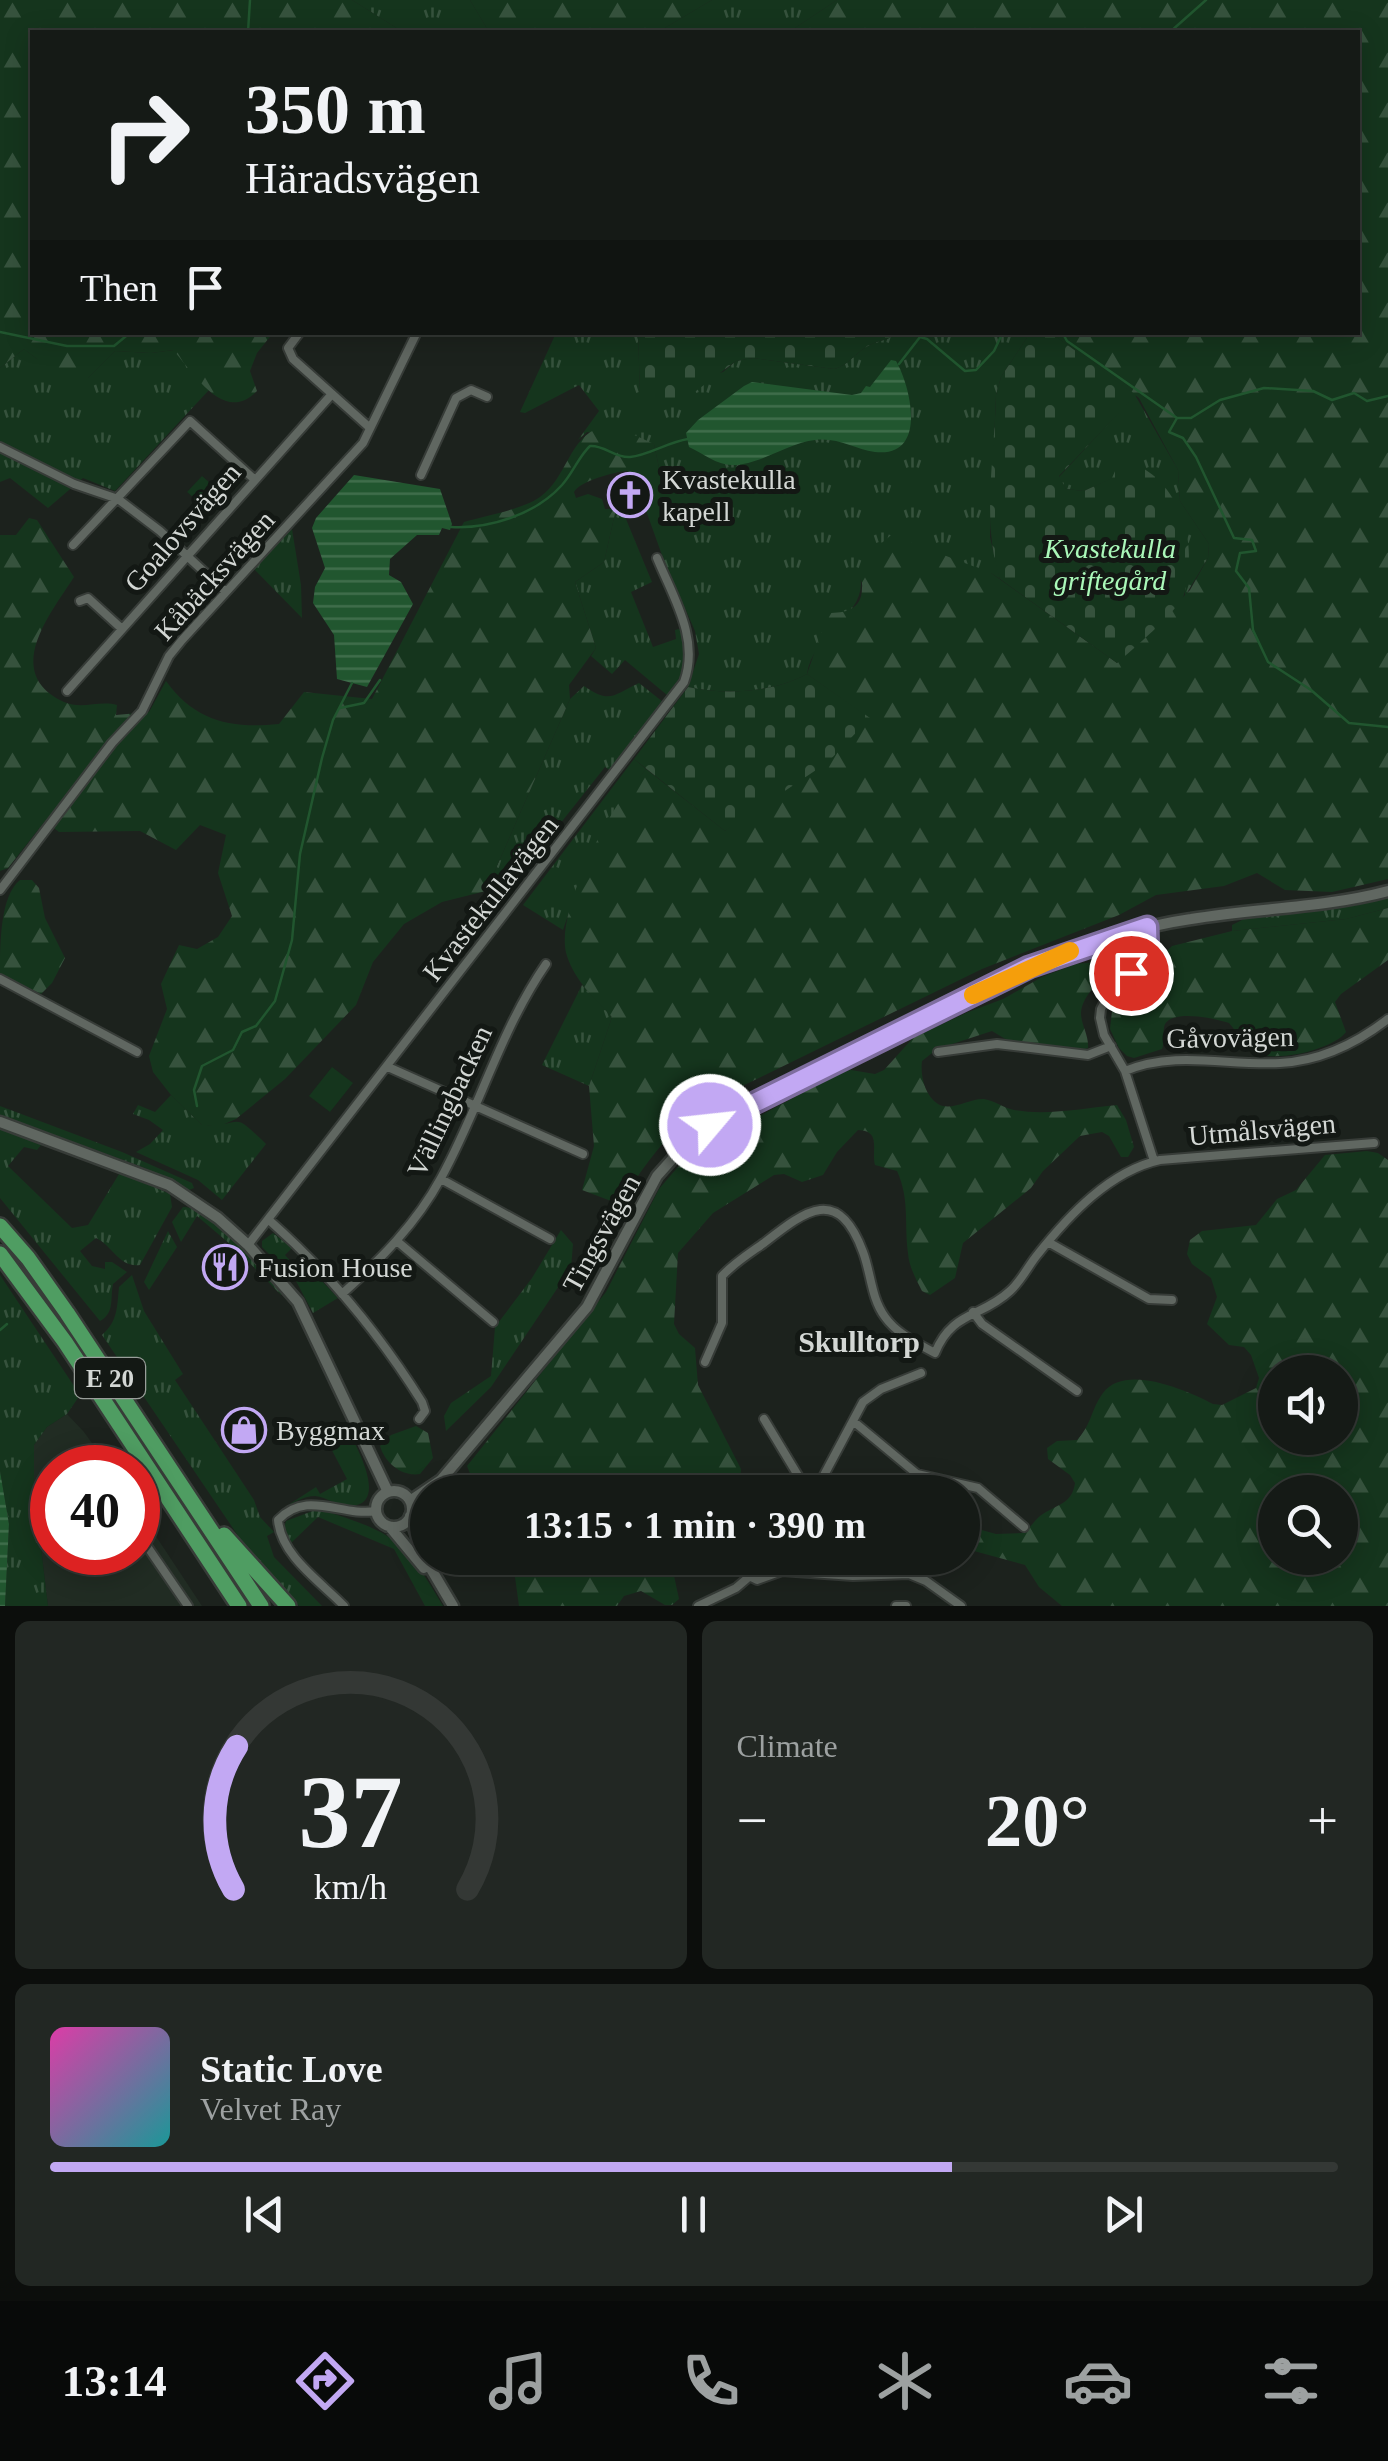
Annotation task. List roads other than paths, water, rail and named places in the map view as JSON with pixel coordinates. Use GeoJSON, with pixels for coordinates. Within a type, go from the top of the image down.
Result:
{"type":"FeatureCollection","features":[{"type":"Feature","properties":{"kind":"highway","name":"E 20"},"geometry":{"type":"LineString","coordinates":[[0,1226],[67,1313],[261,1606]]}},
{"type":"Feature","properties":{"kind":"highway","name":"E 20"},"geometry":{"type":"LineString","coordinates":[[0,1254],[64,1342],[239,1606]]}},
{"type":"Feature","properties":{"kind":"highway"},"geometry":{"type":"LineString","coordinates":[[0,1264],[64,1342]]}},
{"type":"Feature","properties":{"kind":"highway"},"geometry":{"type":"LineString","coordinates":[[191,1499],[288,1606]]}},
{"type":"Feature","properties":{"kind":"street"},"geometry":{"type":"LineString","coordinates":[[298,335],[289,353],[370,428]]}},
{"type":"Feature","properties":{"kind":"street","name":"Kåbäcksvägen"},"geometry":{"type":"LineString","coordinates":[[0,890],[112,743],[142,711],[170,656],[353,456],[415,335]]}},
{"type":"Feature","properties":{"kind":"street"},"geometry":{"type":"LineString","coordinates":[[421,475],[456,398],[471,390],[487,397]]}},
{"type":"Feature","properties":{"kind":"street","name":"Goalovsvägen"},"geometry":{"type":"LineString","coordinates":[[67,690],[332,394]]}},
{"type":"Feature","properties":{"kind":"street"},"geometry":{"type":"LineString","coordinates":[[73,545],[190,421],[254,479]]}},
{"type":"Feature","properties":{"kind":"street"},"geometry":{"type":"LineString","coordinates":[[0,448],[74,484],[118,499],[226,592]]}},
{"type":"Feature","properties":{"kind":"street","name":"Kvastekullavägen"},"geometry":{"type":"LineString","coordinates":[[248,1244],[684,682],[690,662],[689,642],[657,558]]}},
{"type":"Feature","properties":{"kind":"street"},"geometry":{"type":"LineString","coordinates":[[80,601],[88,598],[122,629]]}},
{"type":"Feature","properties":{"kind":"street","name":"Tingsvägen"},"geometry":{"type":"LineString","coordinates":[[446,1475],[587,1307],[648,1190],[699,1133],[730,1114],[1029,967],[1147,927],[1388,891]]}},
{"type":"Feature","properties":{"kind":"street"},"geometry":{"type":"LineString","coordinates":[[705,1362],[722,1323],[722,1276],[798,1217],[817,1209],[838,1214],[863,1252],[886,1319],[934,1353],[949,1327],[1007,1294],[1048,1242],[1111,1182],[1154,1161],[1125,1071],[1101,1027],[1101,1008],[1108,993],[1148,956],[1147,927]]}},
{"type":"Feature","properties":{"kind":"street","name":"Vällingbacken"},"geometry":{"type":"LineString","coordinates":[[342,1294],[398,1242],[441,1179],[475,1108],[492,1059],[523,998],[546,964]]}},
{"type":"Feature","properties":{"kind":"street"},"geometry":{"type":"LineString","coordinates":[[0,979],[137,1052]]}},
{"type":"Feature","properties":{"kind":"street","name":"Gåvovägen"},"geometry":{"type":"LineString","coordinates":[[1125,1071],[1172,1059],[1279,1063],[1305,1059],[1345,1046],[1388,1019]]}},
{"type":"Feature","properties":{"kind":"street"},"geometry":{"type":"LineString","coordinates":[[938,1052],[996,1044],[1088,1055],[1110,1046]]}},
{"type":"Feature","properties":{"kind":"street"},"geometry":{"type":"LineString","coordinates":[[388,1067],[584,1154]]}},
{"type":"Feature","properties":{"kind":"street"},"geometry":{"type":"LineString","coordinates":[[0,1122],[169,1185],[248,1244],[298,1302],[388,1492]]}},
{"type":"Feature","properties":{"kind":"street","name":"Utmålsvägen"},"geometry":{"type":"LineString","coordinates":[[1154,1161],[1374,1143]]}},
{"type":"Feature","properties":{"kind":"street"},"geometry":{"type":"LineString","coordinates":[[441,1179],[550,1238]]}},
{"type":"Feature","properties":{"kind":"street"},"geometry":{"type":"LineString","coordinates":[[269,1220],[342,1294],[422,1402],[425,1411],[419,1419]]}},
{"type":"Feature","properties":{"kind":"street"},"geometry":{"type":"LineString","coordinates":[[398,1242],[494,1322]]}},
{"type":"Feature","properties":{"kind":"street"},"geometry":{"type":"LineString","coordinates":[[1048,1242],[1149,1298],[1172,1300]]}},
{"type":"Feature","properties":{"kind":"street"},"geometry":{"type":"LineString","coordinates":[[974,1312],[982,1324],[1077,1391]]}},
{"type":"Feature","properties":{"kind":"street"},"geometry":{"type":"LineString","coordinates":[[821,1475],[869,1396],[920,1373]]}},
{"type":"Feature","properties":{"kind":"street"},"geometry":{"type":"LineString","coordinates":[[764,1419],[800,1475]]}},
{"type":"Feature","properties":{"kind":"street"},"geometry":{"type":"LineString","coordinates":[[853,1421],[917,1474],[978,1488],[1024,1527]]}},
{"type":"Feature","properties":{"kind":"street"},"geometry":{"type":"LineString","coordinates":[[410,1501],[401,1492],[388,1492],[378,1499],[376,1510],[380,1521],[415,1555],[450,1606]]}},
{"type":"Feature","properties":{"kind":"street"},"geometry":{"type":"LineString","coordinates":[[344,1606],[288,1550],[278,1526],[282,1515],[314,1502],[350,1512],[376,1510]]}},
{"type":"Feature","properties":{"kind":"street"},"geometry":{"type":"LineString","coordinates":[[390,1527],[402,1525],[410,1516]]}},
{"type":"Feature","properties":{"kind":"street"},"geometry":{"type":"LineString","coordinates":[[160,1565],[188,1606]]}},
{"type":"Feature","properties":{"kind":"street"},"geometry":{"type":"LineString","coordinates":[[698,1606],[726,1595],[752,1577],[756,1580],[792,1571],[853,1576],[910,1574],[926,1580],[949,1603],[961,1606]]}},
{"type":"Feature","properties":{"kind":"street"},"geometry":{"type":"LineString","coordinates":[[434,1575],[450,1606]]}},
{"type":"Feature","properties":{"kind":"street"},"geometry":{"type":"LineString","coordinates":[[896,1606],[906,1606]]}},
{"type":"Feature","properties":{"kind":"waterway"},"geometry":{"type":"LineString","coordinates":[[248,30],[250,0]]}},
{"type":"Feature","properties":{"kind":"waterway"},"geometry":{"type":"LineString","coordinates":[[1172,30],[1206,0]]}},
{"type":"Feature","properties":{"kind":"waterway"},"geometry":{"type":"LineString","coordinates":[[0,332],[67,346],[114,346],[127,335]]}},
{"type":"Feature","properties":{"kind":"waterway"},"geometry":{"type":"LineString","coordinates":[[899,364],[920,337],[965,371],[976,370],[994,351],[1002,335]]}},
{"type":"Feature","properties":{"kind":"waterway"},"geometry":{"type":"LineString","coordinates":[[1064,335],[1177,418],[1191,418],[1220,400],[1264,388],[1313,391],[1332,400],[1354,393],[1367,401],[1388,396]]}},
{"type":"Feature","properties":{"kind":"waterway"},"geometry":{"type":"LineString","coordinates":[[1177,418],[1169,432],[1183,438],[1196,457],[1234,538],[1252,540],[1256,551],[1240,553],[1236,571],[1249,588],[1253,630],[1268,662],[1311,690],[1349,723],[1388,727]]}},
{"type":"Feature","properties":{"kind":"waterway"},"geometry":{"type":"LineString","coordinates":[[451,527],[481,525],[526,512],[562,485],[590,446],[630,457],[688,439]]}},
{"type":"Feature","properties":{"kind":"waterway"},"geometry":{"type":"LineString","coordinates":[[340,708],[364,703],[380,680]]}},
{"type":"Feature","properties":{"kind":"waterway"},"geometry":{"type":"LineString","coordinates":[[197,1106],[194,1090],[202,1066],[233,1050],[242,1032],[256,1026],[275,1001],[292,940],[300,854],[322,758],[333,720],[352,683]]}},
{"type":"Feature","properties":{"kind":"waterway"},"geometry":{"type":"LineString","coordinates":[[0,1330],[7,1324]]}},
{"type":"Feature","properties":{"kind":"place","name":"Kvastekulla kapell"},"geometry":{"type":"Point","coordinates":[630,495]}},
{"type":"Feature","properties":{"kind":"place","name":"Fusion House"},"geometry":{"type":"Point","coordinates":[225,1267]}},
{"type":"Feature","properties":{"kind":"place","name":"Byggmax"},"geometry":{"type":"Point","coordinates":[244,1430]}},
{"type":"Feature","properties":{"kind":"district","name":"Skulltorp"},"geometry":{"type":"Point","coordinates":[859,1342]}},
{"type":"Feature","properties":{"kind":"park label","name":"Kvastekulla griftegård"},"geometry":{"type":"Point","coordinates":[1110,564]}}]}
